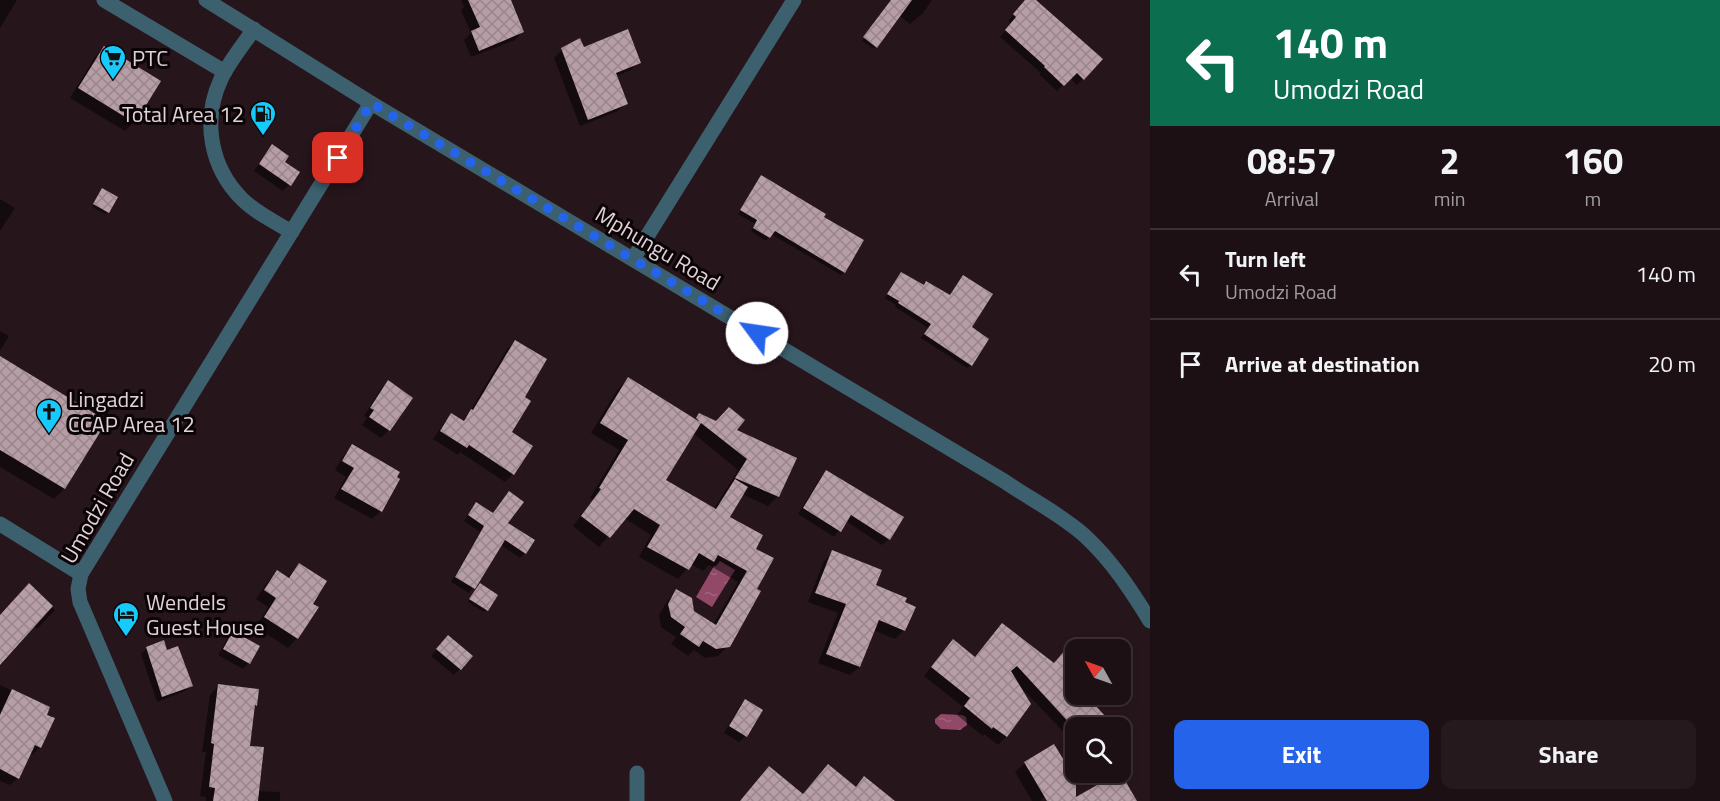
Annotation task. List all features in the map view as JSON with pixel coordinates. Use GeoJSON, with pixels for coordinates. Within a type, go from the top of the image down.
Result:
{"type":"FeatureCollection","features":[{"type":"Feature","properties":{"kind":"street"},"geometry":{"type":"LineString","coordinates":[[104,0],[225,72]]}},
{"type":"Feature","properties":{"kind":"street","name":"Mphungu Road"},"geometry":{"type":"LineString","coordinates":[[206,0],[371,103],[1004,481],[1083,534],[1121,575],[1150,621]]}},
{"type":"Feature","properties":{"kind":"street"},"geometry":{"type":"LineString","coordinates":[[633,259],[794,0]]}},
{"type":"Feature","properties":{"kind":"street"},"geometry":{"type":"LineString","coordinates":[[254,29],[225,72],[213,97],[210,116],[212,144],[220,171],[230,187],[243,200],[292,232]]}},
{"type":"Feature","properties":{"kind":"street","name":"Umodzi Road"},"geometry":{"type":"LineString","coordinates":[[165,801],[81,602],[78,589],[81,574],[371,103]]}},
{"type":"Feature","properties":{"kind":"street"},"geometry":{"type":"LineString","coordinates":[[0,524],[81,574]]}},
{"type":"Feature","properties":{"kind":"street"},"geometry":{"type":"LineString","coordinates":[[637,773],[637,801]]}},
{"type":"Feature","properties":{"kind":"water"},"geometry":{"type":"Polygon","coordinates":[[[720,561],[735,570],[712,607],[696,597],[714,566],[720,561]]]}},
{"type":"Feature","properties":{"kind":"water"},"geometry":{"type":"Polygon","coordinates":[[[941,714],[962,715],[966,717],[967,725],[960,730],[941,729],[935,723],[935,719],[941,714]]]}},
{"type":"Feature","properties":{"kind":"building"},"geometry":{"type":"Polygon","coordinates":[[[468,0],[511,0],[524,32],[479,51],[471,31],[480,27],[468,0]]]}},
{"type":"Feature","properties":{"kind":"building"},"geometry":{"type":"Polygon","coordinates":[[[891,0],[912,0],[877,48],[863,37],[891,0]]]}},
{"type":"Feature","properties":{"kind":"building"},"geometry":{"type":"Polygon","coordinates":[[[1025,0],[1036,0],[1103,59],[1084,80],[1077,73],[1064,86],[1005,30],[1016,17],[1013,14],[1025,0]]]}},
{"type":"Feature","properties":{"kind":"building"},"geometry":{"type":"Polygon","coordinates":[[[628,29],[641,63],[616,73],[628,104],[588,120],[561,48],[580,38],[584,47],[628,29]]]}},
{"type":"Feature","properties":{"kind":"building"},"geometry":{"type":"Polygon","coordinates":[[[104,46],[161,81],[135,123],[78,88],[104,46]]]}},
{"type":"Feature","properties":{"kind":"building"},"geometry":{"type":"Polygon","coordinates":[[[272,144],[289,156],[285,162],[300,172],[291,186],[259,164],[272,144]]]}},
{"type":"Feature","properties":{"kind":"building"},"geometry":{"type":"Polygon","coordinates":[[[761,175],[826,214],[824,217],[864,240],[845,273],[775,231],[770,238],[753,228],[757,220],[740,210],[761,175]]]}},
{"type":"Feature","properties":{"kind":"building"},"geometry":{"type":"Polygon","coordinates":[[[102,188],[118,197],[109,213],[93,204],[102,188]]]}},
{"type":"Feature","properties":{"kind":"building"},"geometry":{"type":"Polygon","coordinates":[[[901,272],[924,285],[926,281],[950,295],[963,275],[993,294],[972,327],[989,339],[972,366],[924,334],[931,324],[887,294],[901,272]]]}},
{"type":"Feature","properties":{"kind":"building"},"geometry":{"type":"Polygon","coordinates":[[[515,340],[547,359],[525,397],[531,401],[512,432],[533,446],[514,475],[469,445],[467,448],[440,431],[451,413],[464,421],[515,340]]]}},
{"type":"Feature","properties":{"kind":"building","name":"Lingadzi CCAP Area 12"},"geometry":{"type":"Polygon","coordinates":[[[0,356],[107,421],[65,489],[0,450],[0,356]]]}},
{"type":"Feature","properties":{"kind":"building"},"geometry":{"type":"Polygon","coordinates":[[[628,377],[700,422],[696,418],[699,413],[716,421],[729,407],[745,420],[737,430],[797,458],[779,497],[735,478],[747,459],[701,423],[666,480],[716,509],[735,479],[748,487],[730,517],[763,535],[756,549],[774,558],[757,589],[761,591],[730,647],[716,649],[703,641],[699,647],[680,634],[685,627],[671,617],[668,604],[676,589],[692,598],[694,611],[716,625],[747,571],[718,555],[714,562],[699,553],[689,570],[647,547],[660,525],[634,509],[610,538],[581,516],[601,489],[599,488],[628,440],[600,423],[628,377]]]}},
{"type":"Feature","properties":{"kind":"building"},"geometry":{"type":"Polygon","coordinates":[[[388,380],[413,398],[390,431],[369,417],[374,410],[370,408],[388,380]]]}},
{"type":"Feature","properties":{"kind":"building"},"geometry":{"type":"Polygon","coordinates":[[[352,444],[400,472],[397,477],[400,479],[382,512],[341,489],[354,468],[342,461],[352,444]]]}},
{"type":"Feature","properties":{"kind":"building"},"geometry":{"type":"Polygon","coordinates":[[[826,470],[904,517],[890,540],[851,515],[841,532],[803,508],[826,470]]]}},
{"type":"Feature","properties":{"kind":"building"},"geometry":{"type":"Polygon","coordinates":[[[509,491],[524,502],[508,523],[535,540],[526,554],[505,540],[475,589],[455,577],[484,526],[468,515],[476,502],[493,513],[509,491]]]}},
{"type":"Feature","properties":{"kind":"building"},"geometry":{"type":"Polygon","coordinates":[[[832,550],[882,570],[876,585],[907,598],[905,602],[916,607],[905,631],[879,620],[860,667],[826,654],[846,604],[815,593],[832,550]]]}},
{"type":"Feature","properties":{"kind":"building"},"geometry":{"type":"Polygon","coordinates":[[[299,563],[327,581],[313,604],[319,607],[298,639],[264,617],[276,598],[264,590],[277,570],[289,578],[299,563]]]}},
{"type":"Feature","properties":{"kind":"building"},"geometry":{"type":"Polygon","coordinates":[[[29,583],[53,606],[0,665],[0,615],[29,583]]]}},
{"type":"Feature","properties":{"kind":"building"},"geometry":{"type":"Polygon","coordinates":[[[480,583],[498,595],[488,611],[469,599],[480,583]]]}},
{"type":"Feature","properties":{"kind":"building"},"geometry":{"type":"Polygon","coordinates":[[[1002,623],[1054,663],[1065,650],[1065,705],[1095,705],[1106,717],[1065,718],[1017,666],[1011,671],[1031,704],[1007,737],[993,727],[992,729],[964,706],[970,698],[931,667],[953,639],[975,657],[1002,623]]]}},
{"type":"Feature","properties":{"kind":"building"},"geometry":{"type":"Polygon","coordinates":[[[233,631],[260,646],[250,664],[223,649],[233,631]]]}},
{"type":"Feature","properties":{"kind":"building"},"geometry":{"type":"Polygon","coordinates":[[[448,635],[473,656],[461,670],[436,649],[448,635]]]}},
{"type":"Feature","properties":{"kind":"building"},"geometry":{"type":"Polygon","coordinates":[[[164,640],[167,650],[178,646],[193,686],[162,697],[146,647],[164,640]]]}},
{"type":"Feature","properties":{"kind":"building"},"geometry":{"type":"Polygon","coordinates":[[[218,684],[259,689],[250,746],[264,747],[258,801],[213,801],[215,788],[209,787],[214,744],[211,743],[218,684]]]}},
{"type":"Feature","properties":{"kind":"building"},"geometry":{"type":"Polygon","coordinates":[[[12,689],[50,707],[47,715],[55,718],[41,748],[35,745],[19,779],[0,769],[0,715],[12,689]]]}},
{"type":"Feature","properties":{"kind":"building"},"geometry":{"type":"Polygon","coordinates":[[[745,699],[763,710],[747,737],[729,726],[745,699]]]}},
{"type":"Feature","properties":{"kind":"building"},"geometry":{"type":"Polygon","coordinates":[[[1054,744],[1065,762],[1065,783],[1076,783],[1076,797],[1101,783],[1126,783],[1137,801],[1047,801],[1024,762],[1054,744]]]}},
{"type":"Feature","properties":{"kind":"building"},"geometry":{"type":"Polygon","coordinates":[[[828,764],[856,787],[864,776],[895,801],[740,801],[769,766],[803,794],[828,764]]]}},
{"type":"Feature","properties":{"kind":"place","name":"PTC"},"geometry":{"type":"Point","coordinates":[113,81]}},
{"type":"Feature","properties":{"kind":"place","name":"Total Area 12"},"geometry":{"type":"Point","coordinates":[263,137]}},
{"type":"Feature","properties":{"kind":"place","name":"Lingadzi CCAP Area 12"},"geometry":{"type":"Point","coordinates":[49,435]}},
{"type":"Feature","properties":{"kind":"place","name":"Wendels Guest House"},"geometry":{"type":"Point","coordinates":[126,638]}},
{"type":"Feature","properties":{"kind":"route"},"geometry":{"type":"LineString","coordinates":[[338,158],[371,103],[757,333]]}}]}
